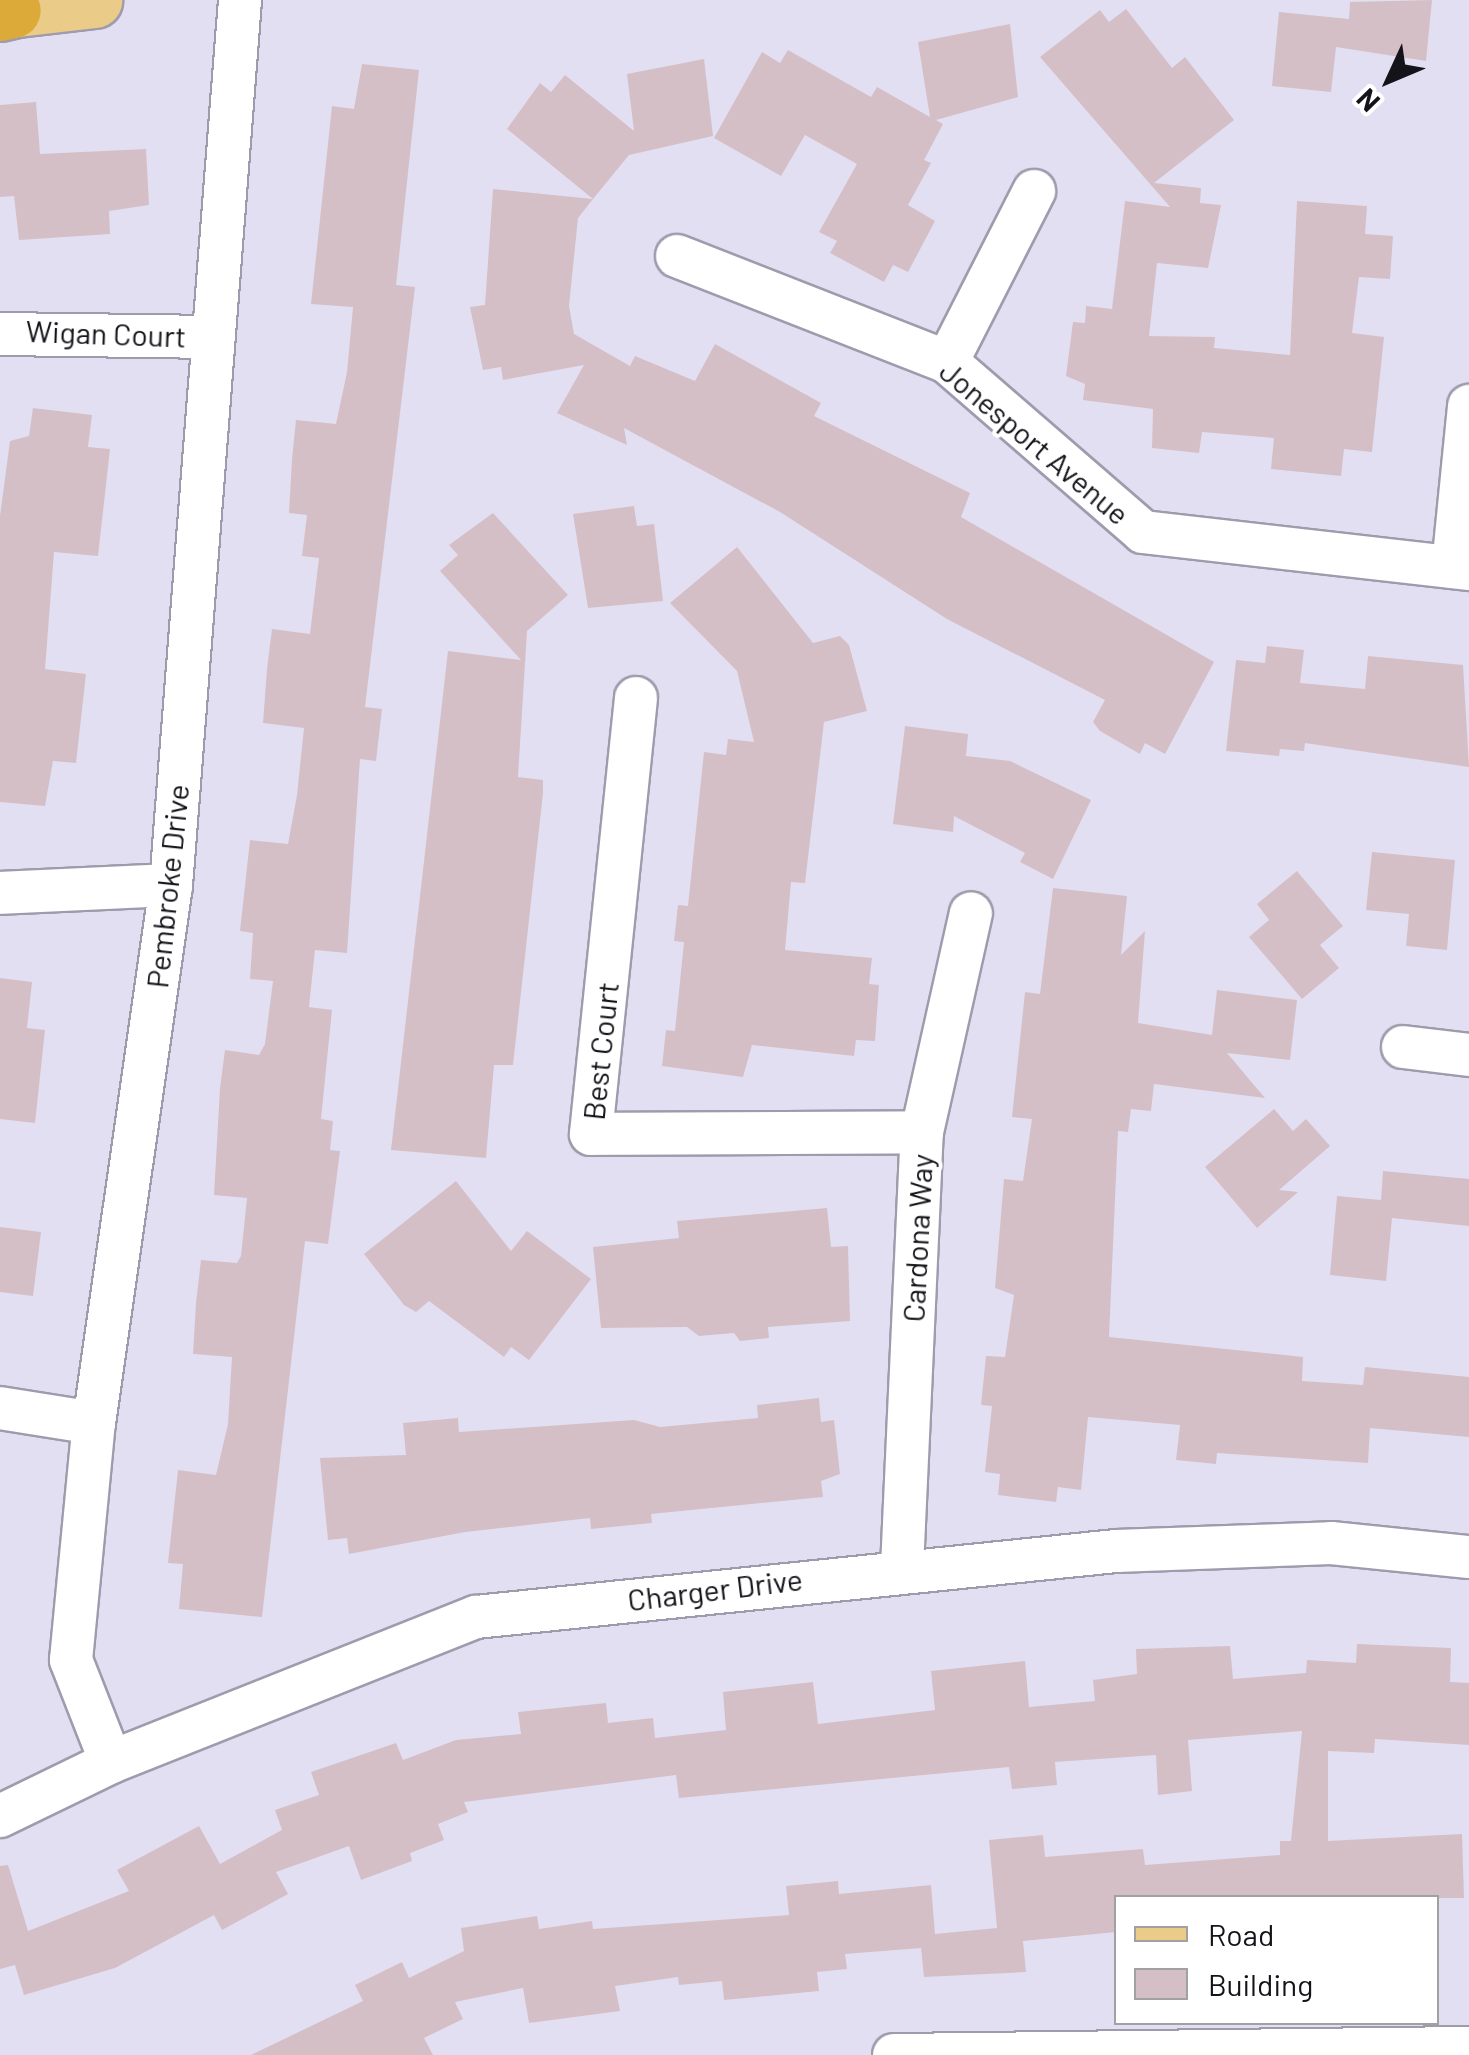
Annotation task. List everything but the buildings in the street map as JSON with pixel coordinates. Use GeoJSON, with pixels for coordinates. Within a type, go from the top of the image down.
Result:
{"type":"FeatureCollection","features":[{"type":"Feature","properties":{"kind":"main road"},"geometry":{"type":"LineString","coordinates":[[4,12],[94,0]]}},
{"type":"Feature","properties":{"kind":"street","name":"Pembroke Drive"},"geometry":{"type":"LineString","coordinates":[[111,1762],[71,1660],[94,1423],[170,885],[240,0]]}},
{"type":"Feature","properties":{"kind":"street"},"geometry":{"type":"LineString","coordinates":[[947,362],[1034,191]]}},
{"type":"Feature","properties":{"kind":"street","name":"Jonesport Avenue"},"geometry":{"type":"LineString","coordinates":[[677,256],[947,362],[1143,532],[1461,568]]}},
{"type":"Feature","properties":{"kind":"street","name":"Wigan Court"},"geometry":{"type":"LineString","coordinates":[[0,334],[213,337]]}},
{"type":"Feature","properties":{"kind":"street"},"geometry":{"type":"LineString","coordinates":[[1461,568],[1469,406]]}},
{"type":"Feature","properties":{"kind":"street","name":"Best Court"},"geometry":{"type":"LineString","coordinates":[[636,698],[592,1134],[922,1132]]}},
{"type":"Feature","properties":{"kind":"street"},"geometry":{"type":"LineString","coordinates":[[0,893],[170,885]]}},
{"type":"Feature","properties":{"kind":"street","name":"Cardona Way"},"geometry":{"type":"LineString","coordinates":[[902,1568],[922,1132],[971,913]]}},
{"type":"Feature","properties":{"kind":"street"},"geometry":{"type":"LineString","coordinates":[[1403,1047],[1469,1055]]}},
{"type":"Feature","properties":{"kind":"street"},"geometry":{"type":"LineString","coordinates":[[0,1408],[94,1423]]}},
{"type":"Feature","properties":{"kind":"street","name":"Charger Drive"},"geometry":{"type":"LineString","coordinates":[[0,1816],[111,1762],[476,1617],[902,1568],[1330,1543],[1469,1556]]}},
{"type":"Feature","properties":{"kind":"street"},"geometry":{"type":"LineString","coordinates":[[915,2054],[1469,2048]]}}]}
